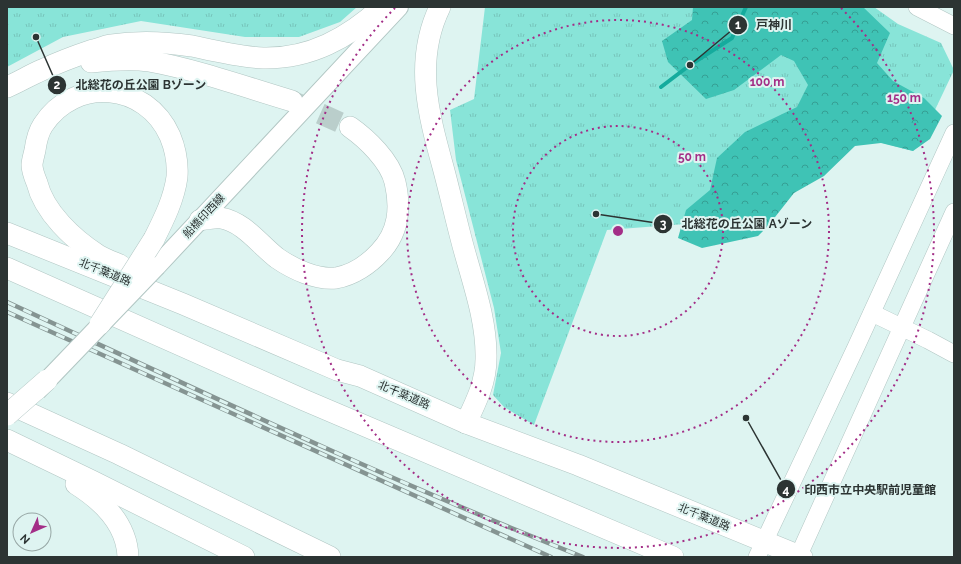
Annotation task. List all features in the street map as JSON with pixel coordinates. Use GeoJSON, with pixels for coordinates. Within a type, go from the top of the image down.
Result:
{"type":"FeatureCollection","features":[{"type":"Feature","properties":{"kind":"highway"},"geometry":{"type":"LineString","coordinates":[[13,85],[40,70],[73,56],[109,46],[166,43],[263,58],[288,56],[307,52],[327,46],[349,33],[365,23],[382,7]]}},
{"type":"Feature","properties":{"kind":"highway"},"geometry":{"type":"LineString","coordinates":[[440,7],[433,20],[426,50],[425,86],[432,126],[485,334],[486,360],[483,385],[466,422]]}},
{"type":"Feature","properties":{"kind":"highway"},"geometry":{"type":"LineString","coordinates":[[13,85],[56,70],[88,62],[116,59],[148,61],[197,73],[292,101]]}},
{"type":"Feature","properties":{"kind":"highway"},"geometry":{"type":"LineString","coordinates":[[100,324],[154,239],[170,208],[177,176],[175,149],[165,125],[150,108],[135,97],[114,92],[87,92],[61,104],[42,125],[32,166],[39,194],[55,217],[71,234],[99,255],[338,360],[360,376]]}},
{"type":"Feature","properties":{"kind":"highway"},"geometry":{"type":"LineString","coordinates":[[200,220],[220,218],[239,225],[277,257],[296,269],[318,276],[336,278],[354,272],[373,260],[385,248],[394,232],[398,214],[399,197],[394,177],[384,161],[373,147],[350,127]]}},
{"type":"Feature","properties":{"kind":"highway","name":"北千葉道路"},"geometry":{"type":"LineString","coordinates":[[7,233],[183,304],[337,370],[360,376],[466,422],[578,465],[760,549],[799,557]]}},
{"type":"Feature","properties":{"kind":"highway"},"geometry":{"type":"LineString","coordinates":[[7,268],[304,400],[673,557]]}},
{"type":"Feature","properties":{"kind":"highway"},"geometry":{"type":"LineString","coordinates":[[7,415],[47,380]]}},
{"type":"Feature","properties":{"kind":"highway"},"geometry":{"type":"LineString","coordinates":[[7,403],[119,454],[330,557]]}},
{"type":"Feature","properties":{"kind":"highway"},"geometry":{"type":"LineString","coordinates":[[7,440],[244,557]]}},
{"type":"Feature","properties":{"kind":"highway"},"geometry":{"type":"LineString","coordinates":[[7,448],[62,475],[93,495],[116,518],[127,546],[128,557]]}},
{"type":"Feature","properties":{"kind":"main road","name":"船橋印西線"},"geometry":{"type":"LineString","coordinates":[[7,424],[399,7]]}},
{"type":"Feature","properties":{"kind":"street"},"geometry":{"type":"LineString","coordinates":[[917,7],[954,26]]}},
{"type":"Feature","properties":{"kind":"street"},"geometry":{"type":"LineString","coordinates":[[760,549],[872,313],[954,133]]}},
{"type":"Feature","properties":{"kind":"street"},"geometry":{"type":"LineString","coordinates":[[799,557],[901,327],[954,212]]}},
{"type":"Feature","properties":{"kind":"street"},"geometry":{"type":"LineString","coordinates":[[872,313],[954,354]]}},
{"type":"Feature","properties":{"kind":"green space"},"geometry":{"type":"Polygon","coordinates":[[[7,7],[357,7],[340,22],[299,37],[245,37],[141,21],[63,37],[7,67],[7,7]]]}},
{"type":"Feature","properties":{"kind":"green space"},"geometry":{"type":"Polygon","coordinates":[[[485,7],[874,7],[898,24],[941,43],[954,70],[913,151],[848,134],[685,224],[607,230],[534,425],[504,407],[493,395],[501,353],[494,308],[456,160],[450,110],[474,99],[485,7]]]}},
{"type":"Feature","properties":{"kind":"green space"},"geometry":{"type":"Polygon","coordinates":[[[693,7],[863,7],[890,33],[877,63],[893,81],[924,98],[942,116],[930,139],[913,151],[881,143],[855,146],[824,176],[794,193],[768,226],[758,236],[702,248],[678,238],[686,210],[710,190],[717,158],[745,132],[797,107],[808,85],[794,61],[781,55],[734,90],[706,99],[668,62],[662,41],[692,20],[693,7]]]}},
{"type":"Feature","properties":{"kind":"waterway"},"geometry":{"type":"LineString","coordinates":[[661,87],[690,65],[732,38],[746,7]]}},
{"type":"Feature","properties":{"kind":"tunnel"},"geometry":{"type":"LineString","coordinates":[[292,101],[350,127]]}},
{"type":"Feature","properties":{"kind":"railway"},"geometry":{"type":"LineString","coordinates":[[7,302],[365,466],[510,528],[583,557]]}},
{"type":"Feature","properties":{"kind":"railway"},"geometry":{"type":"LineString","coordinates":[[7,312],[551,557]]}},
{"type":"Feature","properties":{"kind":"place","name":"北総花の丘公園 Bゾーン"},"geometry":{"type":"Point","coordinates":[36,37]}},
{"type":"Feature","properties":{"kind":"place","name":"戸神川"},"geometry":{"type":"Point","coordinates":[690,65]}},
{"type":"Feature","properties":{"kind":"place","name":"北総花の丘公園 Aゾーン"},"geometry":{"type":"Point","coordinates":[596,214]}},
{"type":"Feature","properties":{"kind":"place","name":"印西市立中央駅前児童館"},"geometry":{"type":"Point","coordinates":[746,418]}}]}
